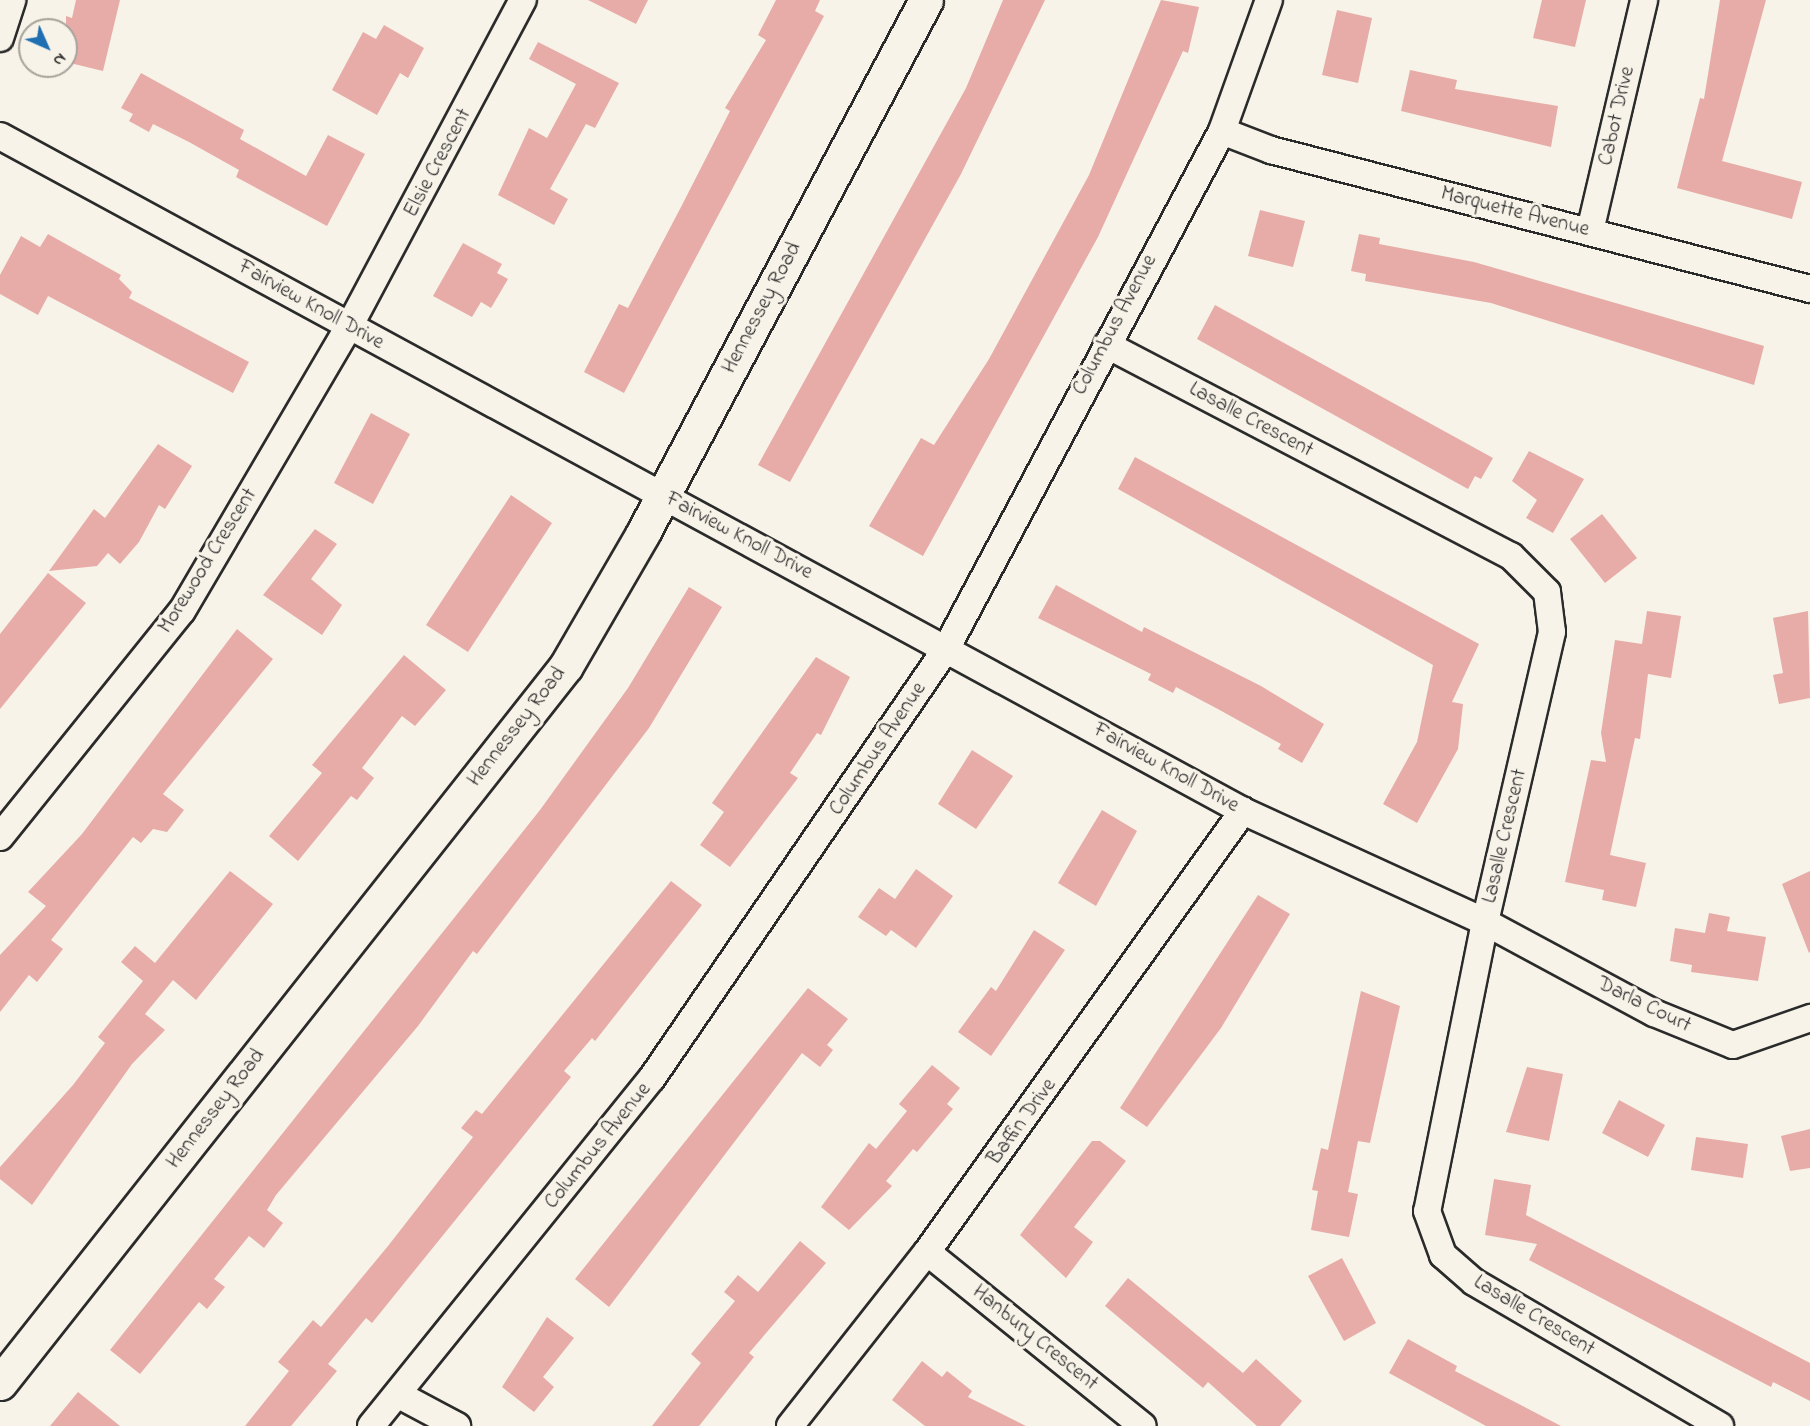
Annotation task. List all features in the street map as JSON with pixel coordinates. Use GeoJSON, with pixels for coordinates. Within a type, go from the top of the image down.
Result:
{"type":"FeatureCollection","features":[{"type":"Feature","properties":{"kind":"street"},"geometry":{"type":"LineString","coordinates":[[0,38],[12,0]]}},
{"type":"Feature","properties":{"kind":"street","name":"Elsie Crescent"},"geometry":{"type":"LineString","coordinates":[[350,325],[523,0]]}},
{"type":"Feature","properties":{"kind":"street","name":"Hennessey Road"},"geometry":{"type":"LineString","coordinates":[[0,1383],[566,666],[662,495],[926,0]]}},
{"type":"Feature","properties":{"kind":"street","name":"Columbus Avenue"},"geometry":{"type":"LineString","coordinates":[[371,1426],[399,1395],[652,1078],[946,649],[1222,131],[1269,0]]}},
{"type":"Feature","properties":{"kind":"street","name":"Cabot Drive"},"geometry":{"type":"LineString","coordinates":[[1590,231],[1644,0]]}},
{"type":"Feature","properties":{"kind":"street","name":"Marquette Avenue"},"geometry":{"type":"LineString","coordinates":[[1222,131],[1271,150],[1810,289]]}},
{"type":"Feature","properties":{"kind":"street","name":"Fairview Knoll Drive"},"geometry":{"type":"LineString","coordinates":[[0,136],[1243,811],[1485,922]]}},
{"type":"Feature","properties":{"kind":"street","name":"Morewood Crescent"},"geometry":{"type":"LineString","coordinates":[[0,837],[182,611],[350,325]]}},
{"type":"Feature","properties":{"kind":"street","name":"Lasalle Crescent"},"geometry":{"type":"LineString","coordinates":[[1107,345],[1511,556],[1547,592],[1552,632],[1485,922],[1427,1211],[1443,1255],[1474,1282],[1720,1426]]}},
{"type":"Feature","properties":{"kind":"street","name":"Baffin Drive"},"geometry":{"type":"LineString","coordinates":[[790,1426],[927,1252],[1243,811]]}},
{"type":"Feature","properties":{"kind":"street","name":"Darla Court"},"geometry":{"type":"LineString","coordinates":[[1485,922],[1654,1013],[1733,1045],[1810,1018]]}},
{"type":"Feature","properties":{"kind":"street","name":"Hanbury Crescent"},"geometry":{"type":"LineString","coordinates":[[927,1252],[1143,1426]]}},
{"type":"Feature","properties":{"kind":"street"},"geometry":{"type":"LineString","coordinates":[[399,1395],[457,1426]]}},
{"type":"Feature","properties":{"kind":"building"},"geometry":{"type":"Polygon","coordinates":[[[76,0],[120,0],[103,71],[78,65],[78,18],[72,18],[76,0]]]}},
{"type":"Feature","properties":{"kind":"building"},"geometry":{"type":"Polygon","coordinates":[[[588,0],[648,0],[636,24],[588,0]]]}},
{"type":"Feature","properties":{"kind":"building"},"geometry":{"type":"Polygon","coordinates":[[[776,0],[820,0],[815,11],[824,16],[624,393],[584,372],[619,304],[628,308],[681,207],[730,111],[725,108],[766,40],[758,35],[776,0]]]}},
{"type":"Feature","properties":{"kind":"building"},"geometry":{"type":"Polygon","coordinates":[[[1003,0],[1045,0],[961,174],[790,482],[758,465],[966,88],[1003,0]]]}},
{"type":"Feature","properties":{"kind":"building"},"geometry":{"type":"Polygon","coordinates":[[[1161,0],[1199,7],[1188,53],[1183,51],[1098,237],[923,556],[869,526],[921,438],[934,445],[989,359],[1089,175],[1161,0]]]}},
{"type":"Feature","properties":{"kind":"building"},"geometry":{"type":"Polygon","coordinates":[[[1542,0],[1586,0],[1575,47],[1533,38],[1542,0]]]}},
{"type":"Feature","properties":{"kind":"building"},"geometry":{"type":"Polygon","coordinates":[[[1720,0],[1766,0],[1722,161],[1802,182],[1792,219],[1677,188],[1700,98],[1704,99],[1720,0]]]}},
{"type":"Feature","properties":{"kind":"building"},"geometry":{"type":"Polygon","coordinates":[[[1337,10],[1372,18],[1358,83],[1322,75],[1337,10]]]}},
{"type":"Feature","properties":{"kind":"building"},"geometry":{"type":"Polygon","coordinates":[[[384,25],[424,48],[408,78],[400,73],[377,115],[332,90],[363,32],[376,39],[384,25]]]}},
{"type":"Feature","properties":{"kind":"building"},"geometry":{"type":"Polygon","coordinates":[[[538,42],[619,83],[595,128],[586,124],[550,189],[568,199],[554,225],[498,195],[529,128],[547,138],[576,84],[529,59],[538,42]]]}},
{"type":"Feature","properties":{"kind":"building"},"geometry":{"type":"Polygon","coordinates":[[[1410,70],[1457,80],[1455,89],[1558,106],[1551,147],[1401,111],[1410,70]]]}},
{"type":"Feature","properties":{"kind":"building"},"geometry":{"type":"Polygon","coordinates":[[[141,73],[244,130],[240,139],[306,176],[328,135],[365,154],[327,226],[236,177],[239,170],[189,142],[153,124],[149,132],[129,121],[133,114],[121,108],[141,73]]]}},
{"type":"Feature","properties":{"kind":"building"},"geometry":{"type":"Polygon","coordinates":[[[1260,210],[1305,221],[1293,267],[1248,256],[1260,210]]]}},
{"type":"Feature","properties":{"kind":"building"},"geometry":{"type":"Polygon","coordinates":[[[48,234],[121,275],[119,279],[132,292],[129,298],[249,362],[233,393],[48,296],[38,315],[0,294],[0,275],[21,236],[40,247],[48,234]]]}},
{"type":"Feature","properties":{"kind":"building"},"geometry":{"type":"Polygon","coordinates":[[[1359,234],[1380,238],[1379,244],[1474,262],[1764,346],[1754,385],[1491,303],[1365,281],[1366,274],[1351,271],[1359,234]]]}},
{"type":"Feature","properties":{"kind":"building"},"geometry":{"type":"Polygon","coordinates":[[[463,243],[502,264],[497,273],[508,279],[491,308],[481,302],[472,317],[433,296],[463,243]]]}},
{"type":"Feature","properties":{"kind":"building"},"geometry":{"type":"Polygon","coordinates":[[[1215,305],[1493,458],[1481,479],[1475,476],[1468,489],[1197,339],[1215,305]]]}},
{"type":"Feature","properties":{"kind":"building"},"geometry":{"type":"Polygon","coordinates":[[[371,413],[410,434],[373,504],[334,483],[371,413]]]}},
{"type":"Feature","properties":{"kind":"building"},"geometry":{"type":"Polygon","coordinates":[[[158,444],[192,466],[165,509],[159,505],[139,542],[120,564],[108,553],[97,566],[49,571],[94,509],[105,518],[158,444]]]}},
{"type":"Feature","properties":{"kind":"building"},"geometry":{"type":"Polygon","coordinates":[[[1529,451],[1584,479],[1553,533],[1526,518],[1537,500],[1512,481],[1529,451]]]}},
{"type":"Feature","properties":{"kind":"building"},"geometry":{"type":"Polygon","coordinates":[[[1135,457],[1479,644],[1452,702],[1463,704],[1458,749],[1417,823],[1383,804],[1417,742],[1433,665],[1118,489],[1135,457]]]}},
{"type":"Feature","properties":{"kind":"building"},"geometry":{"type":"Polygon","coordinates":[[[511,495],[552,523],[468,652],[426,625],[511,495]]]}},
{"type":"Feature","properties":{"kind":"building"},"geometry":{"type":"Polygon","coordinates":[[[1602,514],[1637,558],[1605,583],[1570,539],[1602,514]]]}},
{"type":"Feature","properties":{"kind":"building"},"geometry":{"type":"Polygon","coordinates":[[[315,529],[337,544],[311,579],[342,605],[322,635],[263,595],[315,529]]]}},
{"type":"Feature","properties":{"kind":"building"},"geometry":{"type":"Polygon","coordinates":[[[48,573],[86,603],[0,709],[0,634],[48,573]]]}},
{"type":"Feature","properties":{"kind":"building"},"geometry":{"type":"Polygon","coordinates":[[[1056,585],[1142,632],[1144,627],[1261,686],[1324,724],[1302,763],[1278,749],[1281,744],[1216,708],[1176,687],[1173,693],[1148,680],[1151,674],[1038,618],[1056,585]]]}},
{"type":"Feature","properties":{"kind":"building"},"geometry":{"type":"Polygon","coordinates":[[[689,587],[722,607],[649,728],[477,954],[473,951],[418,1026],[276,1195],[267,1210],[283,1223],[264,1248],[249,1236],[214,1279],[225,1287],[207,1309],[199,1302],[140,1374],[110,1350],[540,810],[628,688],[689,587]]]}},
{"type":"Feature","properties":{"kind":"building"},"geometry":{"type":"Polygon","coordinates":[[[1647,611],[1681,616],[1671,678],[1648,674],[1640,739],[1635,738],[1610,855],[1646,863],[1636,907],[1602,900],[1604,890],[1565,882],[1591,760],[1606,762],[1601,733],[1615,640],[1642,644],[1647,611]]]}},
{"type":"Feature","properties":{"kind":"building"},"geometry":{"type":"Polygon","coordinates":[[[1808,611],[1810,698],[1779,704],[1773,675],[1783,673],[1773,618],[1808,611]]]}},
{"type":"Feature","properties":{"kind":"building"},"geometry":{"type":"Polygon","coordinates":[[[237,629],[273,659],[163,794],[184,810],[167,832],[153,829],[141,843],[133,837],[51,940],[63,949],[37,982],[29,975],[0,1012],[0,955],[46,906],[28,892],[82,834],[237,629]]]}},
{"type":"Feature","properties":{"kind":"building"},"geometry":{"type":"Polygon","coordinates":[[[404,655],[446,690],[415,726],[402,716],[362,768],[374,778],[357,800],[351,796],[298,861],[269,836],[322,773],[312,765],[404,655]]]}},
{"type":"Feature","properties":{"kind":"building"},"geometry":{"type":"Polygon","coordinates":[[[816,657],[850,677],[821,735],[817,733],[790,773],[798,778],[730,867],[700,845],[724,812],[712,803],[816,657]]]}},
{"type":"Feature","properties":{"kind":"building"},"geometry":{"type":"Polygon","coordinates":[[[972,750],[1013,776],[976,829],[938,804],[972,750]]]}},
{"type":"Feature","properties":{"kind":"building"},"geometry":{"type":"Polygon","coordinates":[[[1102,810],[1137,831],[1096,906],[1058,883],[1102,810]]]}},
{"type":"Feature","properties":{"kind":"building"},"geometry":{"type":"Polygon","coordinates":[[[916,869],[953,896],[916,948],[891,930],[886,936],[858,917],[879,888],[895,899],[916,869]]]}},
{"type":"Feature","properties":{"kind":"building"},"geometry":{"type":"Polygon","coordinates":[[[230,871],[273,904],[196,1000],[173,980],[145,1014],[165,1030],[132,1064],[32,1205],[0,1179],[0,1167],[73,1085],[105,1043],[98,1037],[143,981],[121,962],[135,946],[155,963],[230,871]]]}},
{"type":"Feature","properties":{"kind":"building"},"geometry":{"type":"Polygon","coordinates":[[[1810,871],[1810,952],[1809,953],[1782,884],[1810,871]]]}},
{"type":"Feature","properties":{"kind":"building"},"geometry":{"type":"Polygon","coordinates":[[[671,881],[702,905],[595,1041],[592,1038],[564,1071],[571,1077],[372,1323],[366,1318],[328,1364],[337,1371],[291,1426],[245,1426],[289,1371],[278,1362],[313,1320],[321,1327],[388,1246],[473,1137],[461,1128],[476,1110],[482,1114],[671,881]]]}},
{"type":"Feature","properties":{"kind":"building"},"geometry":{"type":"Polygon","coordinates":[[[1258,895],[1290,914],[1221,1028],[1147,1127],[1120,1108],[1258,895]]]}},
{"type":"Feature","properties":{"kind":"building"},"geometry":{"type":"Polygon","coordinates":[[[1709,913],[1730,917],[1727,931],[1766,937],[1758,981],[1691,972],[1692,965],[1670,961],[1675,928],[1705,933],[1709,913]]]}},
{"type":"Feature","properties":{"kind":"building"},"geometry":{"type":"Polygon","coordinates":[[[1034,930],[1065,950],[991,1056],[958,1032],[991,987],[996,991],[1034,930]]]}},
{"type":"Feature","properties":{"kind":"building"},"geometry":{"type":"Polygon","coordinates":[[[808,988],[848,1019],[827,1045],[833,1050],[820,1067],[802,1053],[609,1307],[575,1279],[808,988]]]}},
{"type":"Feature","properties":{"kind":"building"},"geometry":{"type":"Polygon","coordinates":[[[1361,991],[1400,1006],[1370,1143],[1358,1141],[1348,1192],[1358,1194],[1349,1237],[1311,1230],[1318,1191],[1312,1190],[1321,1148],[1328,1150],[1361,991]]]}},
{"type":"Feature","properties":{"kind":"building"},"geometry":{"type":"Polygon","coordinates":[[[932,1065],[960,1088],[947,1104],[953,1109],[917,1152],[913,1149],[886,1181],[892,1186],[849,1230],[821,1207],[869,1143],[876,1149],[907,1111],[899,1104],[932,1065]]]}},
{"type":"Feature","properties":{"kind":"building"},"geometry":{"type":"Polygon","coordinates":[[[1527,1067],[1563,1074],[1549,1141],[1506,1132],[1527,1067]]]}},
{"type":"Feature","properties":{"kind":"building"},"geometry":{"type":"Polygon","coordinates":[[[1619,1100],[1665,1125],[1648,1157],[1602,1133],[1619,1100]]]}},
{"type":"Feature","properties":{"kind":"building"},"geometry":{"type":"Polygon","coordinates":[[[1810,1129],[1810,1168],[1790,1171],[1781,1136],[1810,1129]]]}},
{"type":"Feature","properties":{"kind":"building"},"geometry":{"type":"Polygon","coordinates":[[[1696,1137],[1748,1144],[1743,1178],[1691,1170],[1696,1137]]]}},
{"type":"Feature","properties":{"kind":"building"},"geometry":{"type":"Polygon","coordinates":[[[1092,1141],[1100,1141],[1126,1161],[1074,1227],[1093,1242],[1066,1278],[1020,1235],[1092,1141]]]}},
{"type":"Feature","properties":{"kind":"building"},"geometry":{"type":"Polygon","coordinates":[[[1494,1179],[1531,1185],[1526,1215],[1810,1363],[1810,1401],[1773,1382],[1771,1387],[1529,1260],[1537,1244],[1485,1235],[1494,1179]]]}},
{"type":"Feature","properties":{"kind":"building"},"geometry":{"type":"Polygon","coordinates":[[[800,1241],[826,1263],[749,1353],[754,1357],[699,1426],[652,1426],[701,1363],[691,1354],[735,1301],[724,1292],[738,1275],[758,1292],[800,1241]]]}},
{"type":"Feature","properties":{"kind":"building"},"geometry":{"type":"Polygon","coordinates":[[[1342,1258],[1376,1323],[1344,1341],[1308,1276],[1342,1258]]]}},
{"type":"Feature","properties":{"kind":"building"},"geometry":{"type":"Polygon","coordinates":[[[1128,1278],[1243,1373],[1256,1359],[1302,1401],[1280,1426],[1257,1426],[1208,1382],[1203,1388],[1105,1306],[1128,1278]]]}},
{"type":"Feature","properties":{"kind":"building"},"geometry":{"type":"Polygon","coordinates":[[[547,1317],[574,1338],[543,1377],[554,1387],[534,1412],[502,1387],[547,1317]]]}},
{"type":"Feature","properties":{"kind":"building"},"geometry":{"type":"Polygon","coordinates":[[[1408,1339],[1457,1366],[1455,1371],[1561,1426],[1486,1426],[1389,1373],[1408,1339]]]}},
{"type":"Feature","properties":{"kind":"building"},"geometry":{"type":"Polygon","coordinates":[[[922,1361],[942,1377],[947,1371],[972,1391],[968,1397],[1026,1426],[925,1426],[892,1400],[922,1361]]]}},
{"type":"Feature","properties":{"kind":"building"},"geometry":{"type":"Polygon","coordinates":[[[78,1392],[120,1426],[50,1426],[78,1392]]]}}]}
